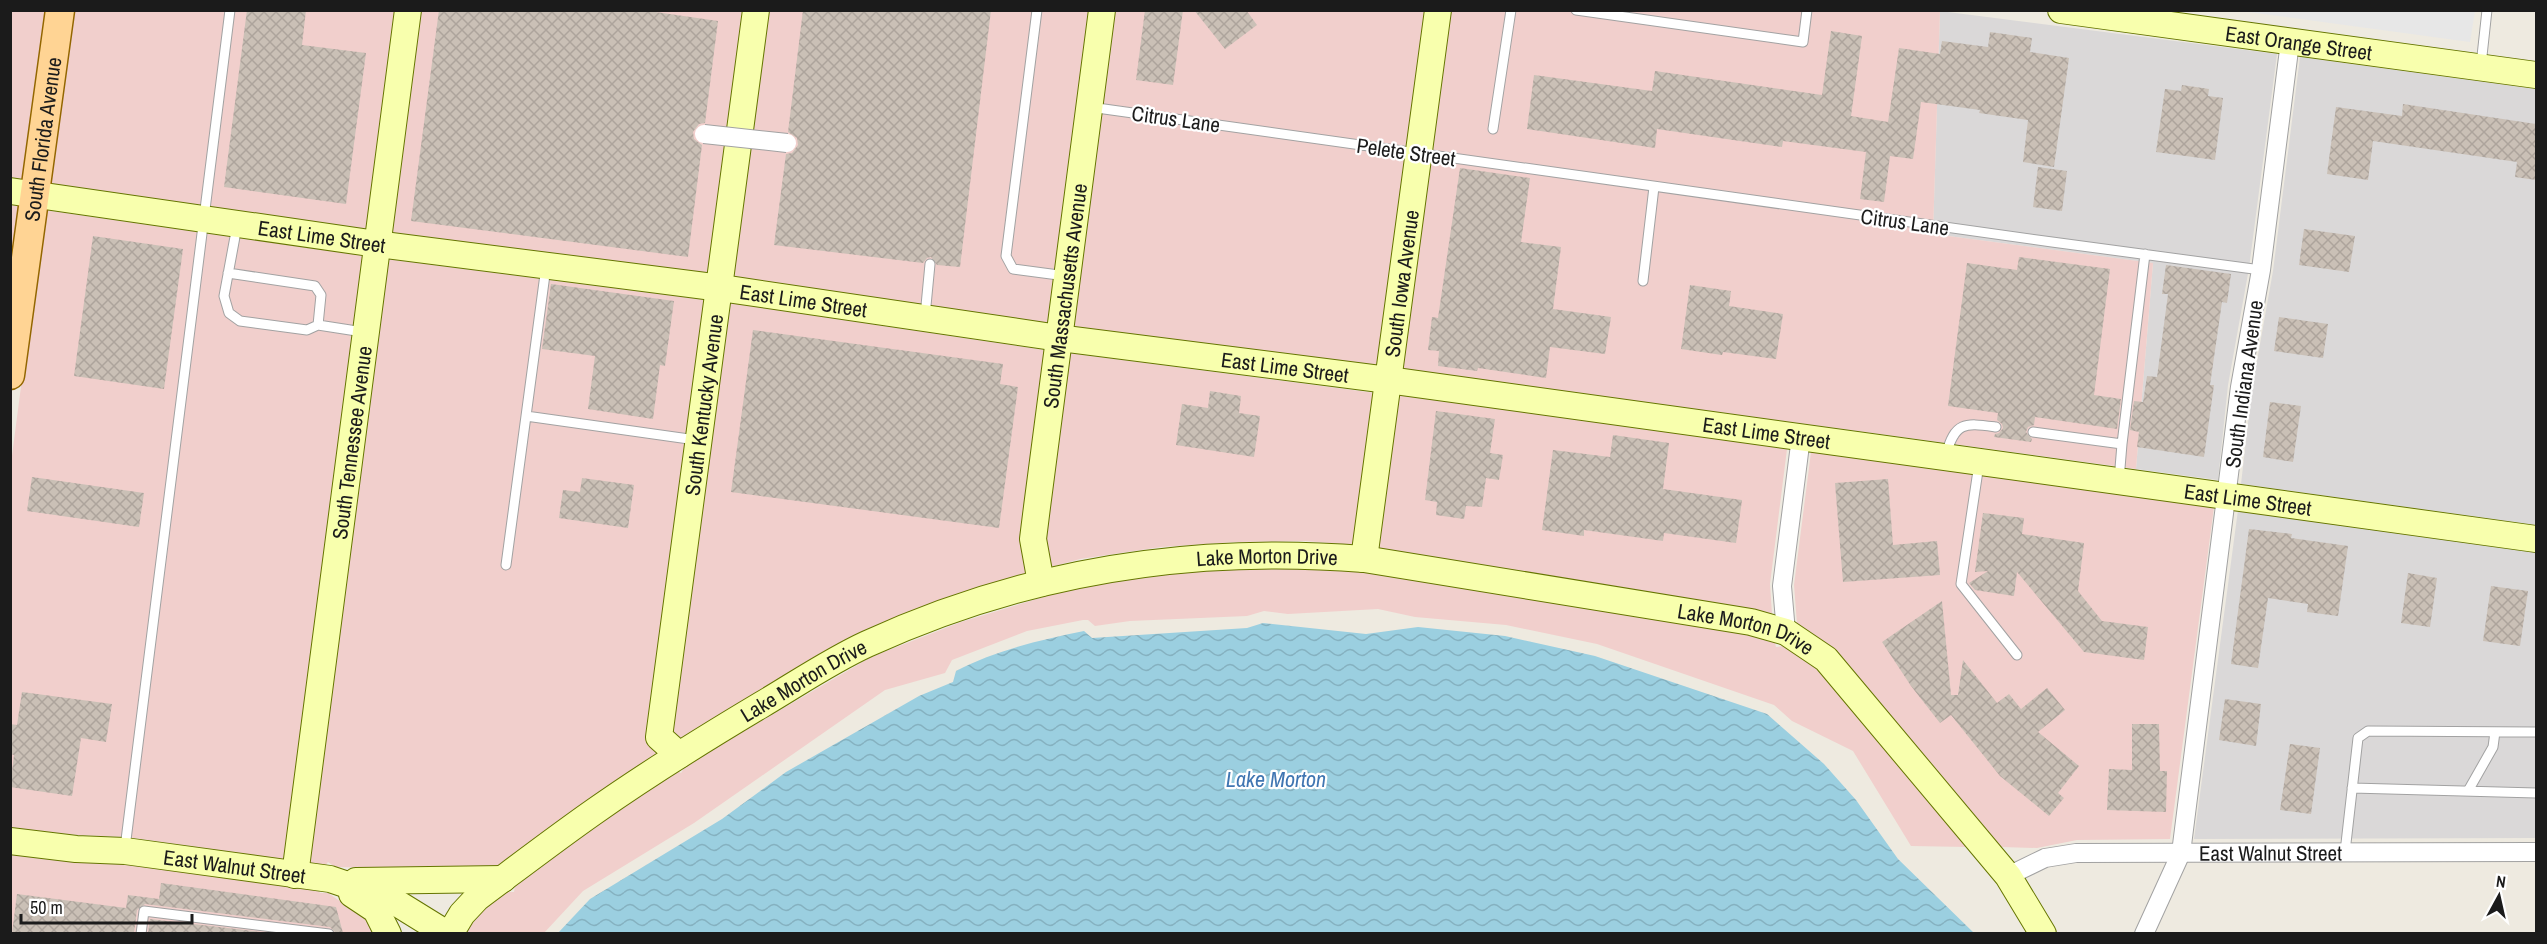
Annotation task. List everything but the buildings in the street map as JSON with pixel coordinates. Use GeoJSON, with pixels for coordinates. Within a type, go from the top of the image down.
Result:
{"type":"FeatureCollection","features":[{"type":"Feature","properties":{"kind":"main road","name":"South Florida Avenue"},"geometry":{"type":"LineString","coordinates":[[10,375],[22,193],[60,10]]}},
{"type":"Feature","properties":{"kind":"street","name":"South Tennessee Avenue"},"geometry":{"type":"LineString","coordinates":[[295,874],[408,10]]}},
{"type":"Feature","properties":{"kind":"street","name":"South Kentucky Avenue"},"geometry":{"type":"LineString","coordinates":[[679,754],[659,737],[721,288],[756,10]]}},
{"type":"Feature","properties":{"kind":"street","name":"South Massachusetts Avenue"},"geometry":{"type":"LineString","coordinates":[[1041,583],[1034,539],[1102,10]]}},
{"type":"Feature","properties":{"kind":"street","name":"South Iowa Avenue"},"geometry":{"type":"LineString","coordinates":[[1364,559],[1438,10]]}},
{"type":"Feature","properties":{"kind":"street","name":"East Orange Street"},"geometry":{"type":"LineString","coordinates":[[2061,10],[2167,18],[2290,42],[2536,75]]}},
{"type":"Feature","properties":{"kind":"street","name":"South Indiana Avenue"},"geometry":{"type":"LineString","coordinates":[[2144,933],[2181,853],[2240,387],[2261,270],[2290,42]]}},
{"type":"Feature","properties":{"kind":"street"},"geometry":{"type":"LineString","coordinates":[[704,134],[787,143]]}},
{"type":"Feature","properties":{"kind":"street","name":"East Lime Street"},"geometry":{"type":"LineString","coordinates":[[22,193],[377,244],[721,288],[1059,338],[1388,380],[2536,539]]}},
{"type":"Feature","properties":{"kind":"street"},"geometry":{"type":"LineString","coordinates":[[1786,632],[1782,586],[1801,437]]}},
{"type":"Feature","properties":{"kind":"street","name":"Lake Morton Drive"},"geometry":{"type":"LineString","coordinates":[[448,933],[477,898],[594,812],[679,754],[866,645],[958,609],[1081,572],[1139,563],[1215,556],[1305,554],[1364,559],[1751,622],[1786,632],[1826,659],[2008,876],[2043,933]]}},
{"type":"Feature","properties":{"kind":"street","name":"East Walnut Street"},"geometry":{"type":"LineString","coordinates":[[10,841],[76,849],[125,851],[332,880],[392,900],[448,933]]}},
{"type":"Feature","properties":{"kind":"street","name":"East Walnut Street"},"geometry":{"type":"LineString","coordinates":[[2008,876],[2045,858],[2076,853],[2536,852]]}},
{"type":"Feature","properties":{"kind":"street"},"geometry":{"type":"LineString","coordinates":[[332,880],[503,879]]}},
{"type":"Feature","properties":{"kind":"street"},"geometry":{"type":"LineString","coordinates":[[332,880],[376,910],[388,933]]}},
{"type":"Feature","properties":{"kind":"lane"},"geometry":{"type":"LineString","coordinates":[[125,851],[230,10]]}},
{"type":"Feature","properties":{"kind":"lane"},"geometry":{"type":"LineString","coordinates":[[1037,10],[1005,256],[1012,269],[1067,276]]}},
{"type":"Feature","properties":{"kind":"lane"},"geometry":{"type":"LineString","coordinates":[[1493,129],[1511,10]]}},
{"type":"Feature","properties":{"kind":"lane"},"geometry":{"type":"LineString","coordinates":[[1576,10],[1633,14],[1803,42],[1808,10]]}},
{"type":"Feature","properties":{"kind":"lane"},"geometry":{"type":"LineString","coordinates":[[2481,68],[2487,10]]}},
{"type":"Feature","properties":{"kind":"lane","name":"Citrus Lane"},"geometry":{"type":"LineString","coordinates":[[1089,107],[1262,132]]}},
{"type":"Feature","properties":{"kind":"lane","name":"Pelete Street"},"geometry":{"type":"LineString","coordinates":[[1262,132],[1550,172]]}},
{"type":"Feature","properties":{"kind":"lane","name":"Citrus Lane"},"geometry":{"type":"LineString","coordinates":[[1550,172],[2261,270]]}},
{"type":"Feature","properties":{"kind":"lane"},"geometry":{"type":"LineString","coordinates":[[1643,281],[1654,187]]}},
{"type":"Feature","properties":{"kind":"lane"},"geometry":{"type":"LineString","coordinates":[[238,224],[224,296],[229,313],[240,321],[307,330],[318,325],[365,332]]}},
{"type":"Feature","properties":{"kind":"lane"},"geometry":{"type":"LineString","coordinates":[[2119,480],[2145,254]]}},
{"type":"Feature","properties":{"kind":"lane"},"geometry":{"type":"LineString","coordinates":[[925,319],[930,264]]}},
{"type":"Feature","properties":{"kind":"lane"},"geometry":{"type":"LineString","coordinates":[[506,565],[546,266]]}},
{"type":"Feature","properties":{"kind":"lane"},"geometry":{"type":"LineString","coordinates":[[228,273],[315,286],[321,295],[318,325]]}},
{"type":"Feature","properties":{"kind":"lane"},"geometry":{"type":"LineString","coordinates":[[526,416],[699,440]]}},
{"type":"Feature","properties":{"kind":"lane"},"geometry":{"type":"LineString","coordinates":[[1946,457],[1950,439],[1960,427],[1968,424],[1996,427]]}},
{"type":"Feature","properties":{"kind":"lane"},"geometry":{"type":"LineString","coordinates":[[2033,432],[2122,444]]}},
{"type":"Feature","properties":{"kind":"lane"},"geometry":{"type":"LineString","coordinates":[[1979,461],[1961,584],[2017,655]]}},
{"type":"Feature","properties":{"kind":"lane"},"geometry":{"type":"LineString","coordinates":[[2345,852],[2358,738],[2368,731],[2536,732]]}},
{"type":"Feature","properties":{"kind":"lane"},"geometry":{"type":"LineString","coordinates":[[2468,791],[2493,747],[2495,732]]}},
{"type":"Feature","properties":{"kind":"lane"},"geometry":{"type":"LineString","coordinates":[[2352,788],[2536,793]]}},
{"type":"Feature","properties":{"kind":"lane"},"geometry":{"type":"LineString","coordinates":[[141,933],[144,911],[328,933]]}},
{"type":"Feature","properties":{"kind":"shaded area"},"geometry":{"type":"Polygon","coordinates":[[[10,11],[48,11],[24,180],[11,178],[10,11]]]}},
{"type":"Feature","properties":{"kind":"shaded area"},"geometry":{"type":"Polygon","coordinates":[[[72,11],[396,11],[367,229],[48,183],[72,11]]]}},
{"type":"Feature","properties":{"kind":"shaded area"},"geometry":{"type":"Polygon","coordinates":[[[420,11],[744,11],[711,274],[390,232],[420,11]]]}},
{"type":"Feature","properties":{"kind":"shaded area"},"geometry":{"type":"Polygon","coordinates":[[[768,11],[1090,11],[1049,323],[734,277],[768,11]]]}},
{"type":"Feature","properties":{"kind":"shaded area"},"geometry":{"type":"Polygon","coordinates":[[[1114,11],[1426,11],[1378,366],[1073,327],[1114,11]]]}},
{"type":"Feature","properties":{"kind":"shaded area"},"geometry":{"type":"Polygon","coordinates":[[[1450,11],[1940,11],[1933,234],[2153,263],[2136,469],[1402,369],[1450,11]]]}},
{"type":"Feature","properties":{"kind":"shaded area"},"geometry":{"type":"Polygon","coordinates":[[[1940,11],[2277,54],[2249,268],[2228,385],[2218,480],[2136,469],[2153,263],[1933,234],[1940,11]]]}},
{"type":"Feature","properties":{"kind":"shaded area"},"geometry":{"type":"Polygon","coordinates":[[[2241,11],[2475,11],[2470,42],[2241,11]]]}},
{"type":"Feature","properties":{"kind":"shaded area"},"geometry":{"type":"Polygon","coordinates":[[[2300,57],[2536,89],[2536,525],[2241,484],[2252,389],[2273,271],[2300,57]]]}},
{"type":"Feature","properties":{"kind":"shaded area"},"geometry":{"type":"Polygon","coordinates":[[[11,205],[21,206],[11,285],[11,205]]]}},
{"type":"Feature","properties":{"kind":"shaded area"},"geometry":{"type":"Polygon","coordinates":[[[44,210],[363,255],[285,860],[127,837],[77,835],[11,828],[10,471],[44,210]]]}},
{"type":"Feature","properties":{"kind":"shaded area"},"geometry":{"type":"Polygon","coordinates":[[[387,259],[707,300],[647,736],[651,748],[658,754],[587,801],[500,866],[394,868],[335,867],[328,862],[326,865],[309,863],[387,259]]]}},
{"type":"Feature","properties":{"kind":"shaded area"},"geometry":{"type":"Polygon","coordinates":[[[731,303],[1045,350],[1028,573],[954,596],[786,676],[680,739],[671,731],[731,303]]]}},
{"type":"Feature","properties":{"kind":"shaded area"},"geometry":{"type":"Polygon","coordinates":[[[1069,353],[1375,393],[1355,545],[1305,541],[1236,542],[1161,547],[1080,559],[1051,567],[1046,538],[1069,353]]]}},
{"type":"Feature","properties":{"kind":"shaded area"},"geometry":{"type":"Polygon","coordinates":[[[1398,395],[1787,449],[1770,584],[1772,614],[1378,548],[1398,395]]]}},
{"type":"Feature","properties":{"kind":"shaded area"},"geometry":{"type":"Polygon","coordinates":[[[1811,452],[2214,507],[2170,839],[2077,840],[2037,848],[2001,847],[1835,650],[1797,624],[1794,585],[1811,452]]]}},
{"type":"Feature","properties":{"kind":"shaded area"},"geometry":{"type":"Polygon","coordinates":[[[2238,510],[2536,552],[2536,838],[2194,839],[2238,510]]]}},
{"type":"Feature","properties":{"kind":"shaded area"},"geometry":{"type":"Polygon","coordinates":[[[1304,567],[1363,572],[1748,635],[1775,643],[1776,647],[1783,646],[1819,670],[1968,847],[1911,846],[1853,751],[1792,721],[1774,705],[1597,644],[1506,625],[1415,617],[1378,609],[1288,614],[1264,611],[1247,616],[1130,621],[1095,626],[1088,620],[1083,620],[1027,631],[952,660],[945,673],[885,690],[694,823],[583,891],[544,933],[464,934],[484,909],[506,892],[514,892],[515,886],[600,823],[677,771],[681,773],[686,765],[871,657],[961,622],[1083,585],[1163,573],[1236,568],[1304,567]]]}},
{"type":"Feature","properties":{"kind":"shaded area"},"geometry":{"type":"Polygon","coordinates":[[[11,855],[75,862],[124,864],[319,891],[328,893],[368,920],[375,934],[11,934],[11,855]]]}},
{"type":"Feature","properties":{"kind":"water","name":"Lake Morton"},"geometry":{"type":"Polygon","coordinates":[[[1263,623],[1366,634],[1418,627],[1505,636],[1595,656],[1767,714],[1824,764],[1856,800],[1898,859],[1974,933],[558,933],[590,899],[722,819],[786,772],[919,696],[953,682],[956,671],[971,664],[1019,646],[1084,631],[1092,638],[1247,628],[1263,623]]]}}]}
